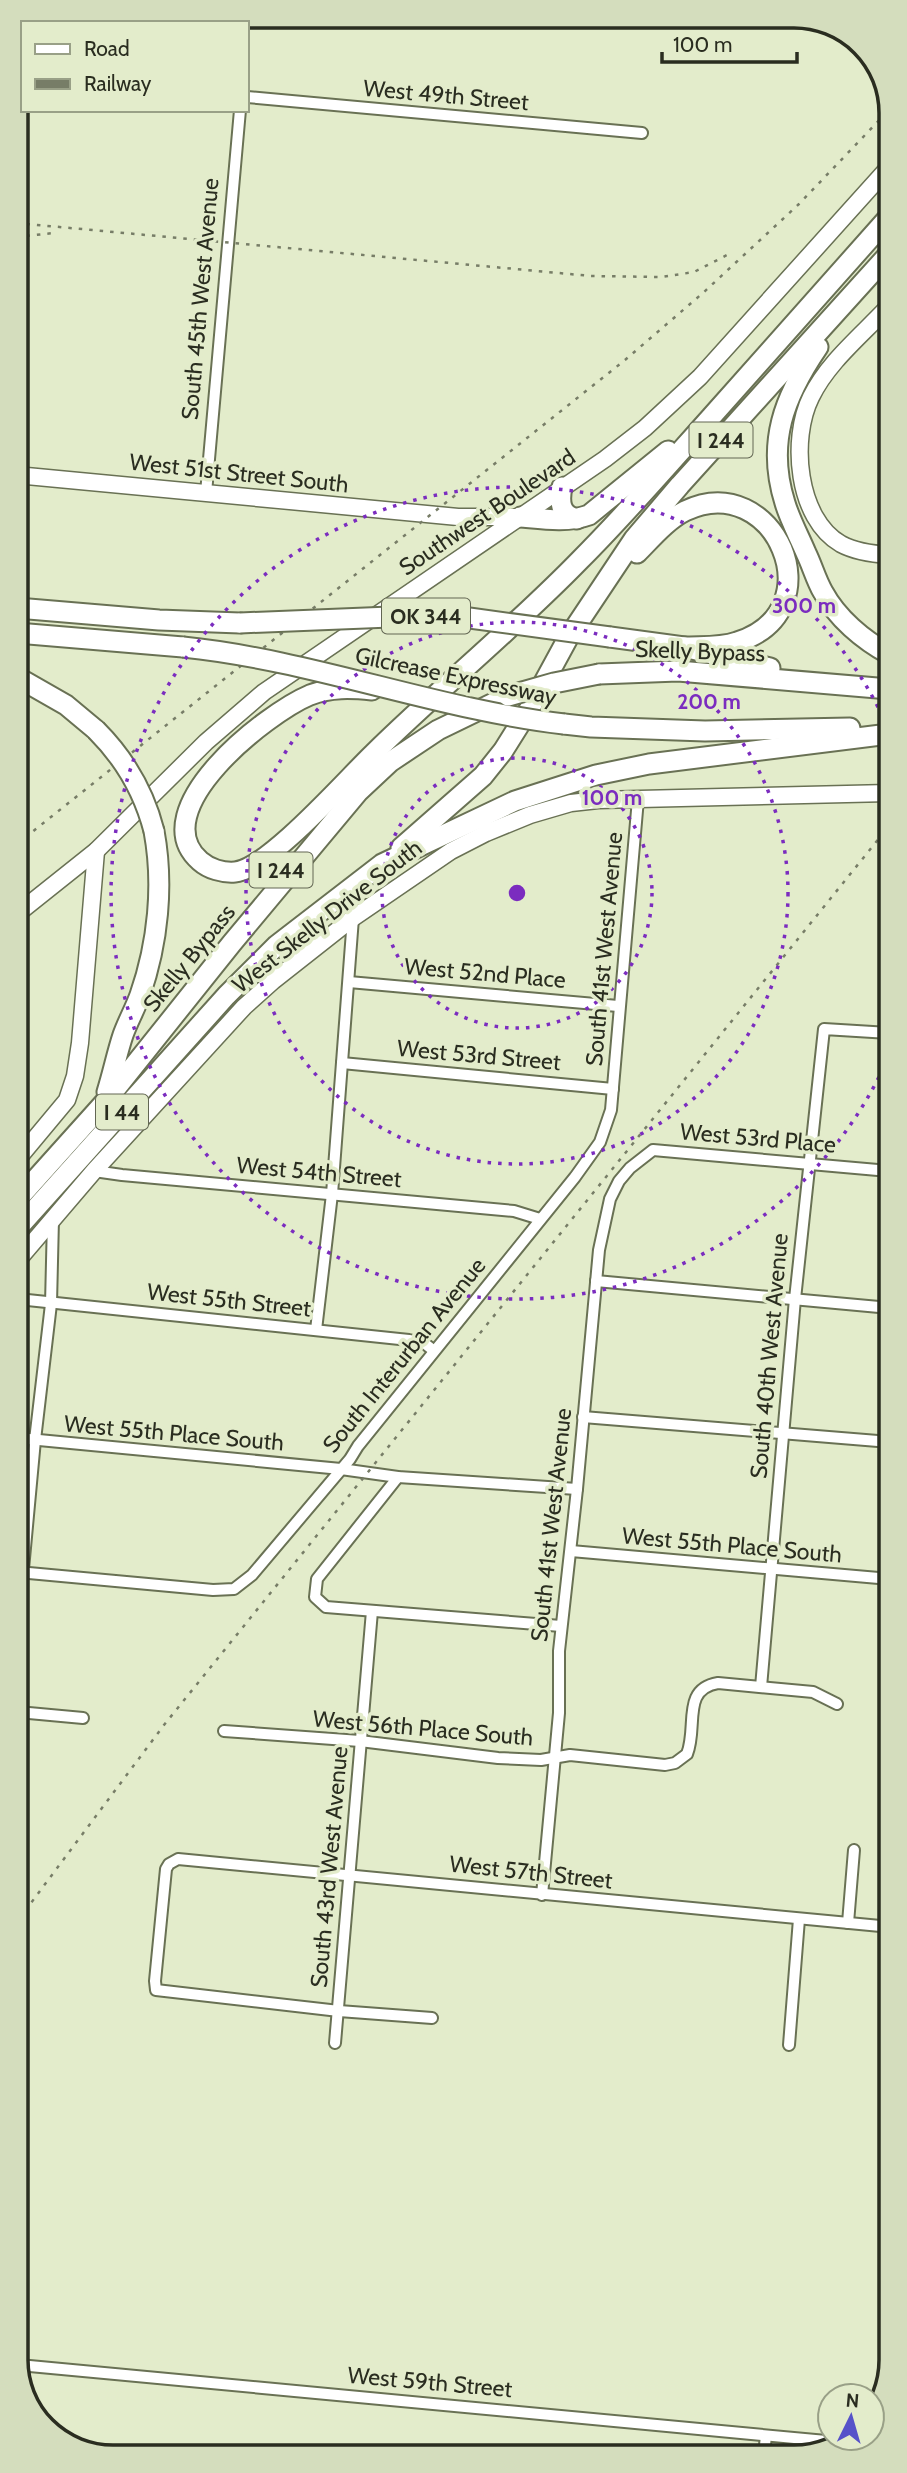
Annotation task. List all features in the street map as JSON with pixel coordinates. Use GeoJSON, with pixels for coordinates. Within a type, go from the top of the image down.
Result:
{"type":"FeatureCollection","features":[{"type":"Feature","properties":{"kind":"highway","name":"I 244"},"geometry":{"type":"LineString","coordinates":[[232,943],[331,798],[405,723],[580,561],[879,228]]}},
{"type":"Feature","properties":{"kind":"highway","name":"I 244"},"geometry":{"type":"LineString","coordinates":[[382,864],[474,783],[503,751],[568,638],[634,539],[879,265]]}},
{"type":"Feature","properties":{"kind":"highway"},"geometry":{"type":"LineString","coordinates":[[852,296],[798,376],[787,400],[778,437],[779,480],[785,506],[823,593],[843,620],[879,648]]}},
{"type":"Feature","properties":{"kind":"highway"},"geometry":{"type":"LineString","coordinates":[[520,517],[577,519],[589,515],[724,402]]}},
{"type":"Feature","properties":{"kind":"highway"},"geometry":{"type":"LineString","coordinates":[[562,487],[561,507],[568,516],[577,519]]}},
{"type":"Feature","properties":{"kind":"highway"},"geometry":{"type":"LineString","coordinates":[[598,590],[671,520],[685,511],[709,504],[722,504],[739,507],[758,516],[777,535],[786,558],[789,576],[782,607],[765,628],[751,637],[720,645],[684,647]]}},
{"type":"Feature","properties":{"kind":"highway","name":"Gilcrease Expressway"},"geometry":{"type":"LineString","coordinates":[[28,609],[240,624],[415,616],[462,617],[684,647],[829,683]]}},
{"type":"Feature","properties":{"kind":"highway","name":"Gilcrease Expressway"},"geometry":{"type":"LineString","coordinates":[[28,635],[183,647],[276,661],[509,716],[591,727],[705,731],[841,727],[879,732]]}},
{"type":"Feature","properties":{"kind":"highway","name":"Skelly Bypass"},"geometry":{"type":"LineString","coordinates":[[28,1189],[105,1102],[344,807],[382,769],[438,730],[509,696],[598,674],[678,671],[879,688]]}},
{"type":"Feature","properties":{"kind":"highway"},"geometry":{"type":"LineString","coordinates":[[28,683],[66,705],[116,751],[133,776],[154,831],[159,874],[158,916],[140,995],[123,1034],[105,1102]]}},
{"type":"Feature","properties":{"kind":"highway"},"geometry":{"type":"LineString","coordinates":[[331,798],[259,862],[244,870],[226,872],[209,867],[195,856],[187,840],[187,811],[214,770],[257,728],[288,706],[307,696],[342,688],[407,692]]}},
{"type":"Feature","properties":{"kind":"highway","name":"I 44"},"geometry":{"type":"LineString","coordinates":[[28,1217],[277,945],[382,864],[515,801],[596,775],[649,764],[879,734]]}},
{"type":"Feature","properties":{"kind":"street","name":"West 49th Street"},"geometry":{"type":"LineString","coordinates":[[248,97],[642,133]]}},
{"type":"Feature","properties":{"kind":"street","name":"South 45th West Avenue"},"geometry":{"type":"LineString","coordinates":[[206,493],[240,112]]}},
{"type":"Feature","properties":{"kind":"street","name":"Southwest Boulevard"},"geometry":{"type":"LineString","coordinates":[[28,905],[96,851],[243,709],[645,428],[700,377],[879,178]]}},
{"type":"Feature","properties":{"kind":"street"},"geometry":{"type":"LineString","coordinates":[[879,317],[819,383],[802,420],[799,447],[803,484],[811,509],[825,530],[840,544],[856,551],[879,554]]}},
{"type":"Feature","properties":{"kind":"street","name":"West 51st Street South"},"geometry":{"type":"LineString","coordinates":[[28,476],[458,517],[520,517]]}},
{"type":"Feature","properties":{"kind":"street"},"geometry":{"type":"LineString","coordinates":[[458,517],[466,522],[478,546]]}},
{"type":"Feature","properties":{"kind":"street","name":"West Skelly Drive South"},"geometry":{"type":"LineString","coordinates":[[28,1248],[94,1171],[244,1007],[354,918],[432,863],[506,824],[571,803],[879,793]]}},
{"type":"Feature","properties":{"kind":"street","name":"South 41st West Avenue"},"geometry":{"type":"LineString","coordinates":[[600,1142],[608,1122],[613,1090],[618,1006],[638,799]]}},
{"type":"Feature","properties":{"kind":"street"},"geometry":{"type":"LineString","coordinates":[[28,1148],[67,1100],[75,1076],[96,851]]}},
{"type":"Feature","properties":{"kind":"street"},"geometry":{"type":"LineString","coordinates":[[316,1330],[332,1194],[354,918]]}},
{"type":"Feature","properties":{"kind":"street","name":"West 52nd Place"},"geometry":{"type":"LineString","coordinates":[[349,982],[618,1006]]}},
{"type":"Feature","properties":{"kind":"street","name":"South 40th West Avenue"},"geometry":{"type":"LineString","coordinates":[[761,1687],[808,1162],[824,1029],[879,1032]]}},
{"type":"Feature","properties":{"kind":"street","name":"West 53rd Street"},"geometry":{"type":"LineString","coordinates":[[342,1063],[613,1090]]}},
{"type":"Feature","properties":{"kind":"street","name":"South Interurban Avenue"},"geometry":{"type":"LineString","coordinates":[[28,1573],[213,1590],[234,1589],[252,1576],[341,1469],[433,1350],[575,1177],[600,1142]]}},
{"type":"Feature","properties":{"kind":"street","name":"West 53rd Place"},"geometry":{"type":"LineString","coordinates":[[630,1168],[653,1150],[879,1170]]}},
{"type":"Feature","properties":{"kind":"street","name":"South 41st West Avenue"},"geometry":{"type":"LineString","coordinates":[[542,1895],[559,1713],[557,1682],[561,1626],[577,1489],[596,1280],[610,1199],[619,1181],[630,1168]]}},
{"type":"Feature","properties":{"kind":"street","name":"West 54th Street"},"geometry":{"type":"LineString","coordinates":[[94,1171],[514,1211],[540,1219]]}},
{"type":"Feature","properties":{"kind":"street"},"geometry":{"type":"LineString","coordinates":[[28,1506],[51,1304],[53,1219]]}},
{"type":"Feature","properties":{"kind":"street"},"geometry":{"type":"LineString","coordinates":[[596,1280],[879,1307]]}},
{"type":"Feature","properties":{"kind":"street","name":"West 55th Street"},"geometry":{"type":"LineString","coordinates":[[28,1301],[409,1340],[424,1343],[433,1350]]}},
{"type":"Feature","properties":{"kind":"street"},"geometry":{"type":"LineString","coordinates":[[583,1417],[879,1441]]}},
{"type":"Feature","properties":{"kind":"street","name":"West 55th Place South"},"geometry":{"type":"LineString","coordinates":[[28,1439],[341,1469],[398,1477],[577,1489]]}},
{"type":"Feature","properties":{"kind":"street"},"geometry":{"type":"LineString","coordinates":[[398,1477],[317,1579],[315,1597],[326,1606],[561,1626]]}},
{"type":"Feature","properties":{"kind":"street","name":"West 55th Place South"},"geometry":{"type":"LineString","coordinates":[[570,1551],[879,1578]]}},
{"type":"Feature","properties":{"kind":"street","name":"South 43rd West Avenue"},"geometry":{"type":"LineString","coordinates":[[335,2043],[372,1611]]}},
{"type":"Feature","properties":{"kind":"street","name":"West 56th Place South"},"geometry":{"type":"LineString","coordinates":[[224,1731],[360,1741],[498,1758],[541,1760],[570,1755],[665,1765],[682,1759],[687,1754],[694,1703],[704,1685],[718,1683],[761,1687]]}},
{"type":"Feature","properties":{"kind":"street"},"geometry":{"type":"LineString","coordinates":[[761,1687],[813,1692],[837,1704]]}},
{"type":"Feature","properties":{"kind":"street"},"geometry":{"type":"LineString","coordinates":[[28,1713],[83,1718]]}},
{"type":"Feature","properties":{"kind":"street"},"geometry":{"type":"LineString","coordinates":[[848,1923],[854,1850]]}},
{"type":"Feature","properties":{"kind":"street","name":"West 57th Street"},"geometry":{"type":"LineString","coordinates":[[339,2011],[156,1990],[164,1876],[169,1864],[178,1860],[879,1926]]}},
{"type":"Feature","properties":{"kind":"street"},"geometry":{"type":"LineString","coordinates":[[789,2045],[799,1919]]}},
{"type":"Feature","properties":{"kind":"street"},"geometry":{"type":"LineString","coordinates":[[339,2011],[432,2018]]}},
{"type":"Feature","properties":{"kind":"street","name":"West 59th Street"},"geometry":{"type":"LineString","coordinates":[[29,2366],[816,2440]]}},
{"type":"Feature","properties":{"kind":"street"},"geometry":{"type":"LineString","coordinates":[[765,2445],[766,2435]]}},
{"type":"Feature","properties":{"kind":"railway"},"geometry":{"type":"LineString","coordinates":[[28,835],[625,360],[704,292],[799,204],[879,120]]}},
{"type":"Feature","properties":{"kind":"railway"},"geometry":{"type":"LineString","coordinates":[[28,224],[591,276],[662,277],[694,272],[727,255]]}},
{"type":"Feature","properties":{"kind":"railway"},"geometry":{"type":"LineString","coordinates":[[28,236],[54,233]]}},
{"type":"Feature","properties":{"kind":"railway"},"geometry":{"type":"LineString","coordinates":[[28,1907],[164,1725],[879,838]]}}]}
